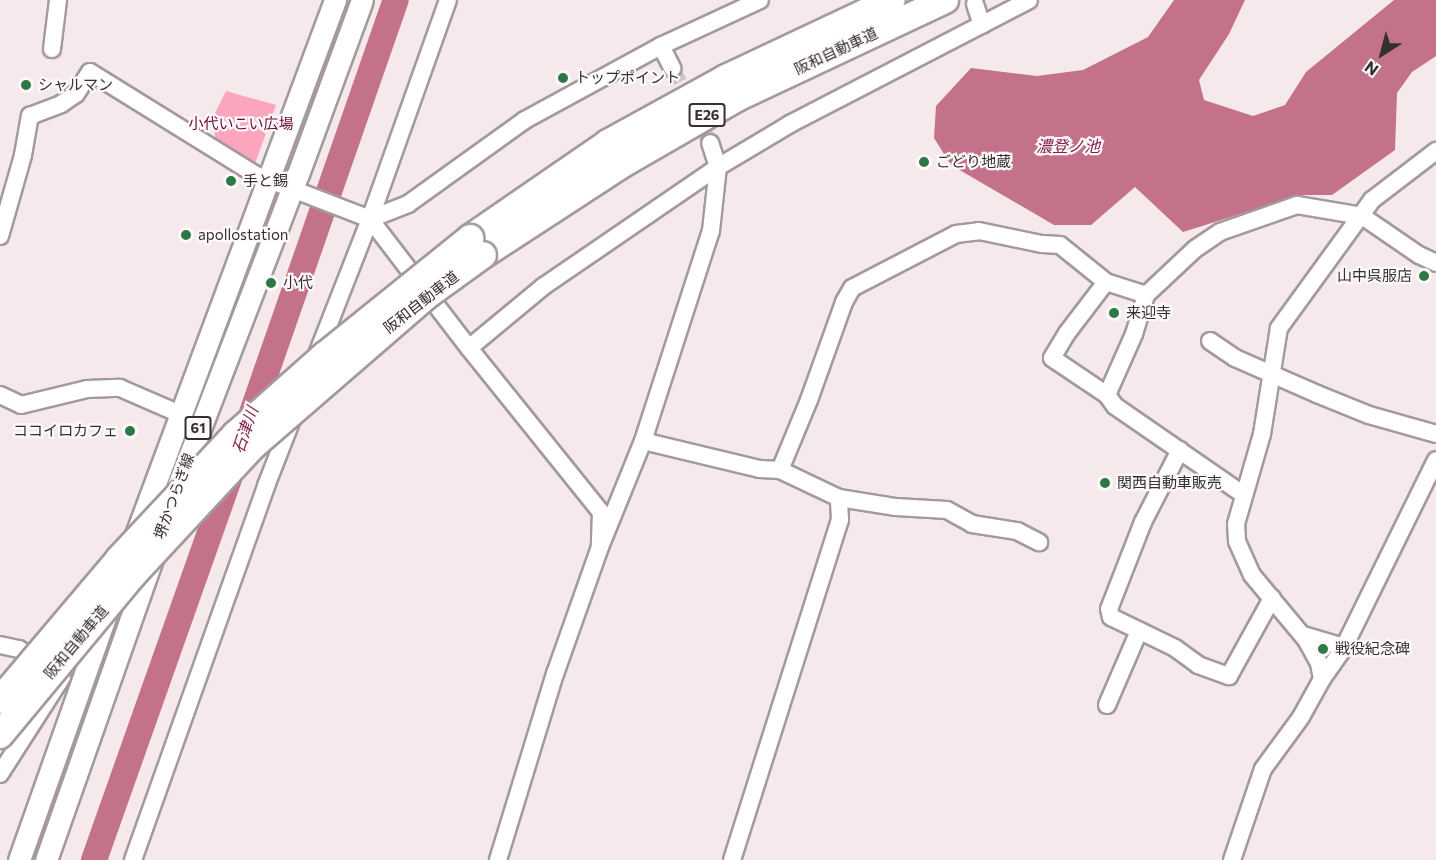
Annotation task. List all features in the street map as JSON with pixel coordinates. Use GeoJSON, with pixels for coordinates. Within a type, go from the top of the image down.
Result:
{"type":"FeatureCollection","features":[{"type":"Feature","properties":{"kind":"highway","name":"阪和自動車道"},"geometry":{"type":"LineString","coordinates":[[0,700],[119,559],[236,434],[324,356],[477,247],[608,143],[726,78],[892,0]]}},
{"type":"Feature","properties":{"kind":"highway","name":"阪和自動車道"},"geometry":{"type":"LineString","coordinates":[[0,735],[132,576],[253,446],[426,296],[477,247],[737,98],[945,0]]}},
{"type":"Feature","properties":{"kind":"main road","name":"堺かつらぎ線"},"geometry":{"type":"LineString","coordinates":[[20,860],[70,683],[180,414],[335,0]]}},
{"type":"Feature","properties":{"kind":"main road","name":"堺かつらぎ線"},"geometry":{"type":"LineString","coordinates":[[46,860],[200,423],[300,192],[362,0]]}},
{"type":"Feature","properties":{"kind":"street"},"geometry":{"type":"LineString","coordinates":[[52,50],[58,0]]}},
{"type":"Feature","properties":{"kind":"street"},"geometry":{"type":"LineString","coordinates":[[133,860],[266,486],[370,219],[448,0]]}},
{"type":"Feature","properties":{"kind":"street"},"geometry":{"type":"LineString","coordinates":[[370,219],[408,204],[525,120],[661,46],[760,0]]}},
{"type":"Feature","properties":{"kind":"street"},"geometry":{"type":"LineString","coordinates":[[469,348],[544,286],[718,167],[790,124],[1029,0]]}},
{"type":"Feature","properties":{"kind":"street"},"geometry":{"type":"LineString","coordinates":[[975,4],[982,25]]}},
{"type":"Feature","properties":{"kind":"street"},"geometry":{"type":"LineString","coordinates":[[661,46],[672,68]]}},
{"type":"Feature","properties":{"kind":"street"},"geometry":{"type":"LineString","coordinates":[[0,236],[23,155],[30,116],[61,104],[76,94],[90,72],[269,181],[370,219],[469,348],[601,512],[600,547]]}},
{"type":"Feature","properties":{"kind":"street"},"geometry":{"type":"LineString","coordinates":[[498,860],[555,674],[600,547],[643,441],[711,231],[718,167],[710,143]]}},
{"type":"Feature","properties":{"kind":"street"},"geometry":{"type":"LineString","coordinates":[[1322,679],[1319,663],[1303,635],[1252,575],[1237,541],[1236,524],[1262,434],[1279,328],[1372,200],[1436,151]]}},
{"type":"Feature","properties":{"kind":"street"},"geometry":{"type":"LineString","coordinates":[[1107,394],[1134,334],[1146,295],[1195,249],[1220,232],[1297,205],[1362,216],[1436,263]]}},
{"type":"Feature","properties":{"kind":"street"},"geometry":{"type":"LineString","coordinates":[[780,470],[809,400],[844,302],[852,288],[956,234],[979,231],[1042,244],[1060,245],[1106,282],[1146,295]]}},
{"type":"Feature","properties":{"kind":"street"},"geometry":{"type":"LineString","coordinates":[[1106,282],[1067,333],[1052,358],[1107,394],[1115,406],[1244,495]]}},
{"type":"Feature","properties":{"kind":"street"},"geometry":{"type":"LineString","coordinates":[[1210,341],[1235,358],[1369,415],[1436,434]]}},
{"type":"Feature","properties":{"kind":"street"},"geometry":{"type":"LineString","coordinates":[[0,395],[21,405],[87,389],[120,388],[180,414]]}},
{"type":"Feature","properties":{"kind":"street"},"geometry":{"type":"LineString","coordinates":[[643,441],[760,469],[780,470],[839,498],[897,507],[947,510],[972,524],[1017,531],[1039,542]]}},
{"type":"Feature","properties":{"kind":"street"},"geometry":{"type":"LineString","coordinates":[[1180,450],[1143,522],[1108,609],[1111,616],[1174,648],[1198,666],[1229,676],[1272,598]]}},
{"type":"Feature","properties":{"kind":"street"},"geometry":{"type":"LineString","coordinates":[[1232,860],[1263,769],[1301,717],[1322,679],[1344,648],[1436,460]]}},
{"type":"Feature","properties":{"kind":"street"},"geometry":{"type":"LineString","coordinates":[[732,860],[840,520],[839,498]]}},
{"type":"Feature","properties":{"kind":"street"},"geometry":{"type":"LineString","coordinates":[[1107,705],[1139,632]]}},
{"type":"Feature","properties":{"kind":"street"},"geometry":{"type":"LineString","coordinates":[[1303,635],[1344,648]]}},
{"type":"Feature","properties":{"kind":"street"},"geometry":{"type":"LineString","coordinates":[[0,645],[19,650],[70,683],[0,774]]}},
{"type":"Feature","properties":{"kind":"green space","name":"小代いこい広場"},"geometry":{"type":"Polygon","coordinates":[[[226,91],[276,105],[253,165],[216,141],[212,119],[226,91]]]}},
{"type":"Feature","properties":{"kind":"water","name":"濃登ノ池"},"geometry":{"type":"Polygon","coordinates":[[[1174,0],[1245,0],[1229,34],[1199,80],[1204,100],[1253,116],[1285,105],[1306,72],[1394,0],[1436,0],[1436,56],[1412,72],[1397,93],[1395,150],[1332,195],[1301,195],[1183,232],[1135,187],[1091,225],[1054,225],[951,165],[934,138],[936,106],[971,68],[1037,76],[1083,70],[1148,37],[1174,0]]]}},
{"type":"Feature","properties":{"kind":"waterway","name":"石津川"},"geometry":{"type":"LineString","coordinates":[[246,430],[396,0]]}},
{"type":"Feature","properties":{"kind":"waterway","name":"石津川"},"geometry":{"type":"LineString","coordinates":[[94,860],[234,465]]}},
{"type":"Feature","properties":{"kind":"tunnel"},"geometry":{"type":"LineString","coordinates":[[672,68],[710,143]]}},
{"type":"Feature","properties":{"kind":"place","name":"トップポイント"},"geometry":{"type":"Point","coordinates":[563,78]}},
{"type":"Feature","properties":{"kind":"place","name":"シャルマン"},"geometry":{"type":"Point","coordinates":[26,85]}},
{"type":"Feature","properties":{"kind":"place","name":"ごどり地蔵"},"geometry":{"type":"Point","coordinates":[924,162]}},
{"type":"Feature","properties":{"kind":"place","name":"手と錫"},"geometry":{"type":"Point","coordinates":[231,181]}},
{"type":"Feature","properties":{"kind":"place","name":"apollostation"},"geometry":{"type":"Point","coordinates":[186,235]}},
{"type":"Feature","properties":{"kind":"place","name":"山中呉服店"},"geometry":{"type":"Point","coordinates":[1424,276]}},
{"type":"Feature","properties":{"kind":"place","name":"小代"},"geometry":{"type":"Point","coordinates":[271,283]}},
{"type":"Feature","properties":{"kind":"place","name":"来迎寺"},"geometry":{"type":"Point","coordinates":[1114,313]}},
{"type":"Feature","properties":{"kind":"place","name":"ココイロカフェ"},"geometry":{"type":"Point","coordinates":[130,431]}},
{"type":"Feature","properties":{"kind":"place","name":"関西自動車販売"},"geometry":{"type":"Point","coordinates":[1105,483]}},
{"type":"Feature","properties":{"kind":"place","name":"戦役紀念碑"},"geometry":{"type":"Point","coordinates":[1323,649]}}]}
